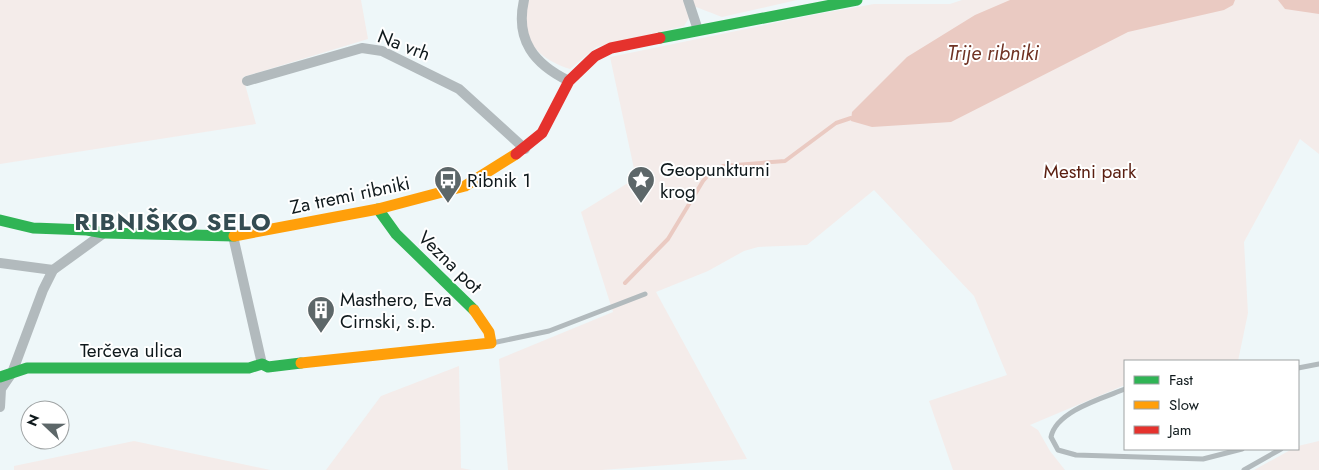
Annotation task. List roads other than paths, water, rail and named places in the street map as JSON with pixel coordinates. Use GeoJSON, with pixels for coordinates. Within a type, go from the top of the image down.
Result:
{"type":"FeatureCollection","features":[{"type":"Feature","properties":{"kind":"street"},"geometry":{"type":"LineString","coordinates":[[524,0],[521,27],[528,46],[537,59],[558,76],[569,81],[596,56],[611,48],[857,0]]}},
{"type":"Feature","properties":{"kind":"street"},"geometry":{"type":"LineString","coordinates":[[688,0],[698,30]]}},
{"type":"Feature","properties":{"kind":"street","name":"Na vrh"},"geometry":{"type":"LineString","coordinates":[[247,81],[362,48],[371,48],[403,61],[459,89],[525,149]]}},
{"type":"Feature","properties":{"kind":"street","name":"Za tremi ribniki"},"geometry":{"type":"LineString","coordinates":[[0,220],[33,228],[87,230],[104,233],[233,236],[378,209],[464,186],[525,149],[542,134],[569,81]]}},
{"type":"Feature","properties":{"kind":"street","name":"Vezna pot"},"geometry":{"type":"LineString","coordinates":[[378,209],[396,234],[480,316],[489,332],[491,343]]}},
{"type":"Feature","properties":{"kind":"street"},"geometry":{"type":"LineString","coordinates":[[0,407],[0,388],[12,373],[43,290],[53,270],[104,233]]}},
{"type":"Feature","properties":{"kind":"street"},"geometry":{"type":"LineString","coordinates":[[233,236],[262,364]]}},
{"type":"Feature","properties":{"kind":"street"},"geometry":{"type":"LineString","coordinates":[[0,263],[53,270]]}},
{"type":"Feature","properties":{"kind":"street","name":"Terčeva ulica"},"geometry":{"type":"LineString","coordinates":[[0,377],[27,368],[249,368],[262,364],[268,367],[491,343]]}},
{"type":"Feature","properties":{"kind":"lane"},"geometry":{"type":"LineString","coordinates":[[491,343],[549,331],[645,294]]}},
{"type":"Feature","properties":{"kind":"lane"},"geometry":{"type":"LineString","coordinates":[[1299,368],[1319,364]]}},
{"type":"Feature","properties":{"kind":"lane"},"geometry":{"type":"LineString","coordinates":[[1124,388],[1091,402],[1058,421],[1051,437],[1058,450],[1076,455],[1127,455],[1184,459],[1203,459],[1238,450]]}},
{"type":"Feature","properties":{"kind":"lane"},"geometry":{"type":"LineString","coordinates":[[1244,470],[1279,450]]}},
{"type":"Feature","properties":{"kind":"water","name":"Trije ribniki"},"geometry":{"type":"Polygon","coordinates":[[[1010,0],[1235,0],[1233,5],[1224,10],[1128,32],[951,122],[872,127],[851,121],[852,112],[907,57],[975,15],[1010,0]]]}},
{"type":"Feature","properties":{"kind":"water"},"geometry":{"type":"Polygon","coordinates":[[[1278,0],[1319,0],[1319,14],[1285,9],[1278,0]]]}},
{"type":"Feature","properties":{"kind":"waterway"},"geometry":{"type":"LineString","coordinates":[[625,283],[668,239],[703,181],[713,170],[723,166],[785,161],[836,123],[851,118]]}},
{"type":"Feature","properties":{"kind":"place","name":"Ribnik 1"},"geometry":{"type":"Point","coordinates":[448,204]}},
{"type":"Feature","properties":{"kind":"place","name":"Geopunkturni krog"},"geometry":{"type":"Point","coordinates":[641,204]}},
{"type":"Feature","properties":{"kind":"place","name":"Masthero, Eva Cirnski, s.p."},"geometry":{"type":"Point","coordinates":[321,334]}},
{"type":"Feature","properties":{"kind":"district","name":"RIBNIŠKO SELO"},"geometry":{"type":"Point","coordinates":[173,221]}},
{"type":"Feature","properties":{"kind":"park label","name":"Mestni park"},"geometry":{"type":"Point","coordinates":[1090,171]}}]}
